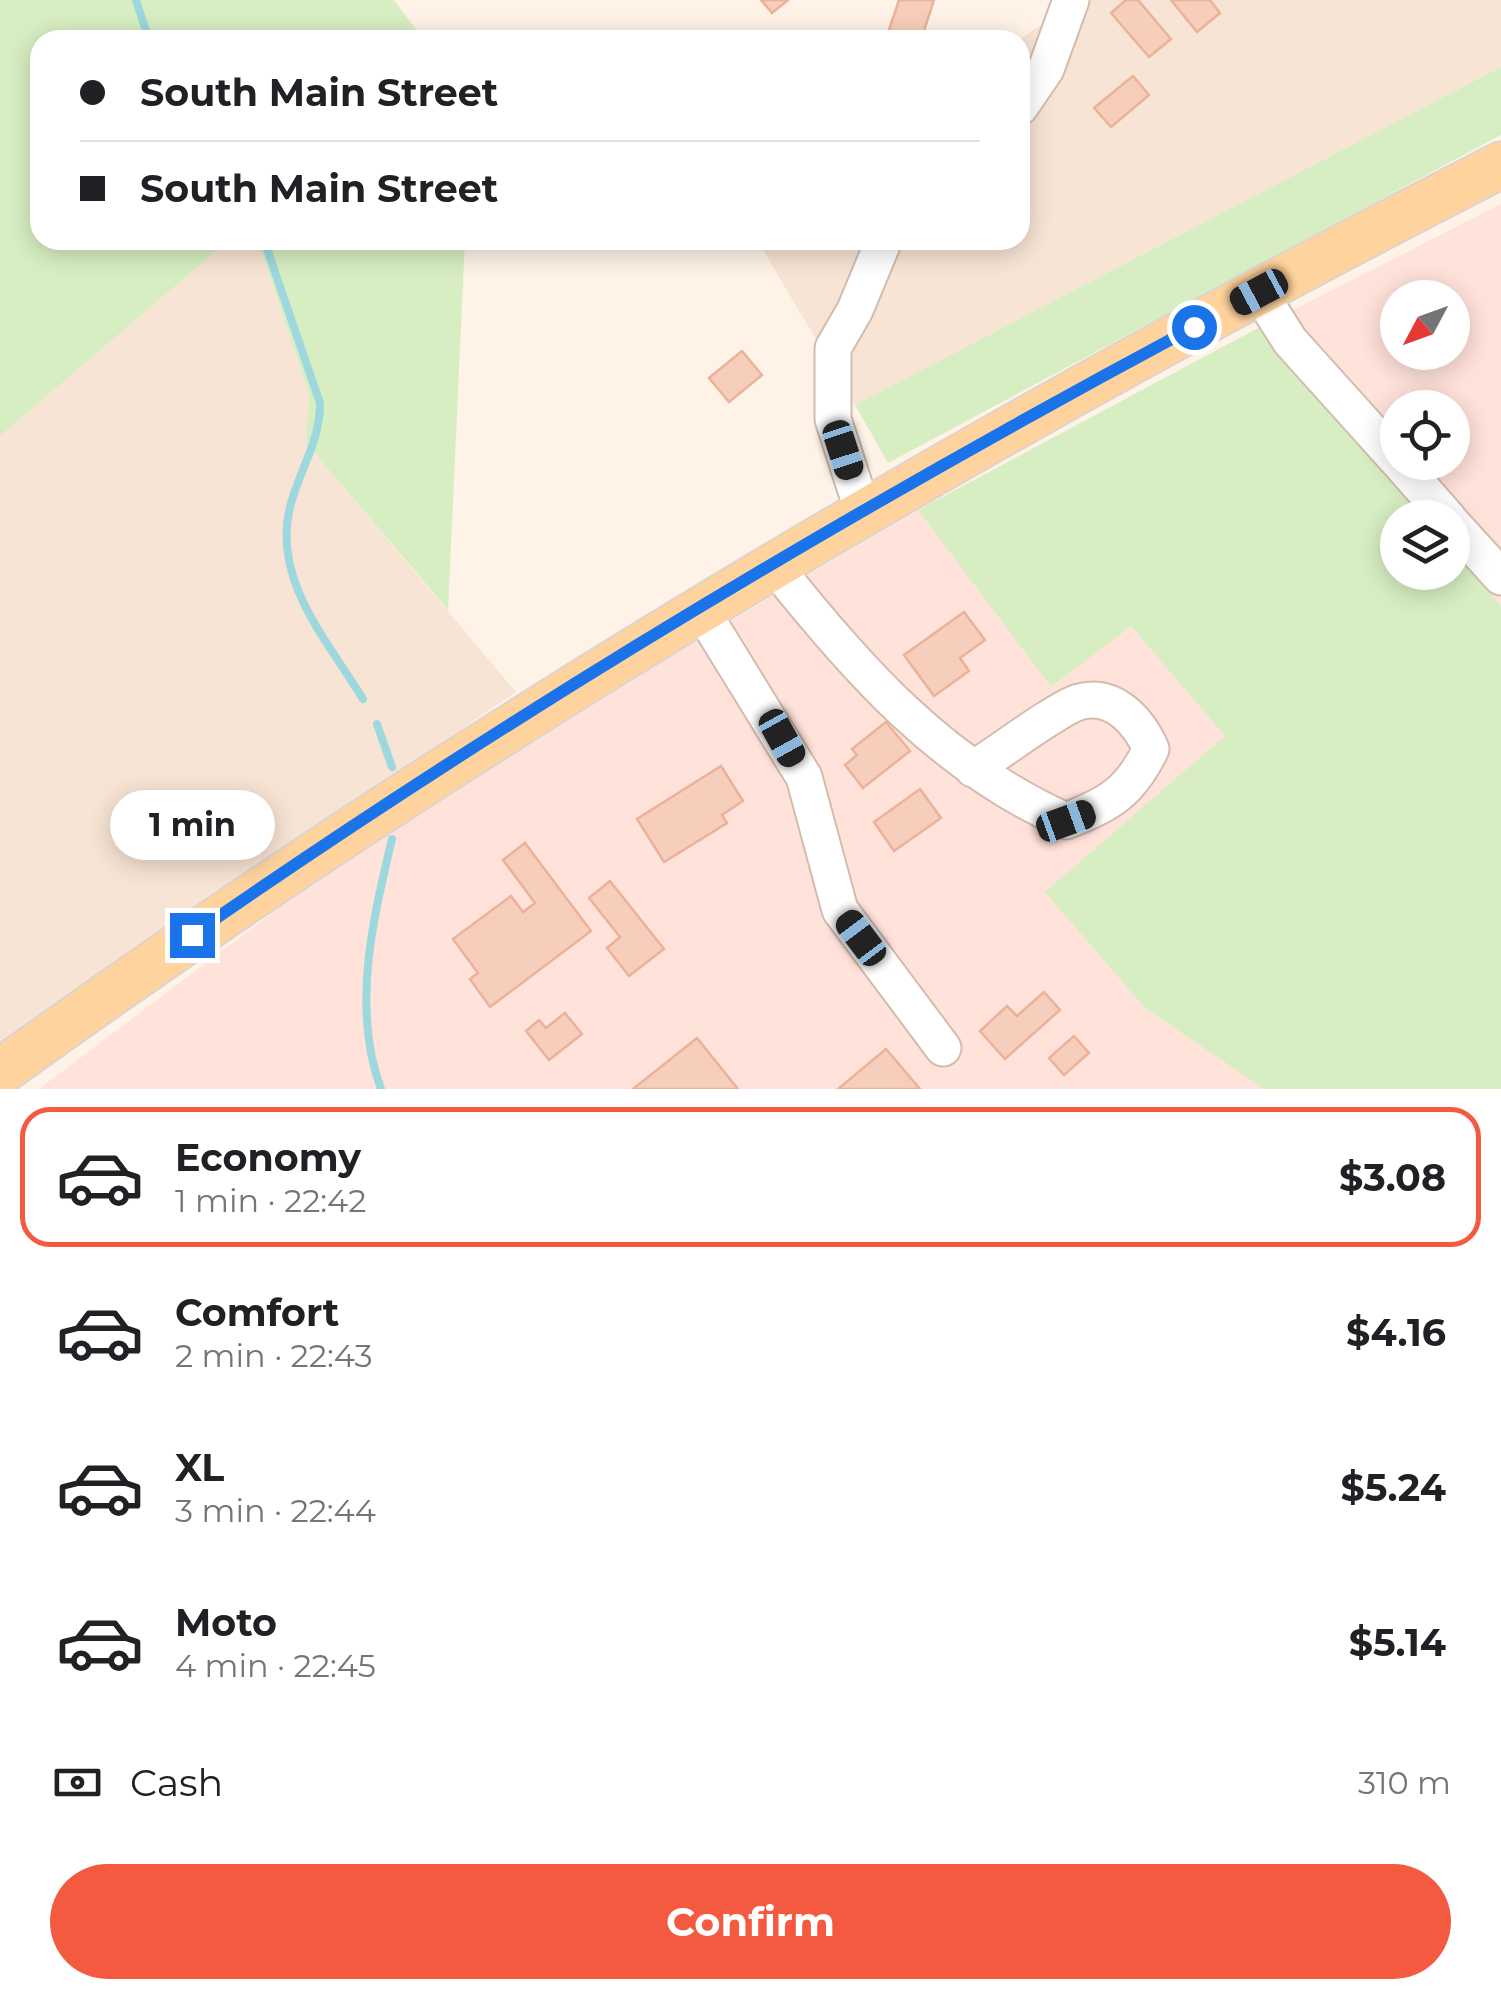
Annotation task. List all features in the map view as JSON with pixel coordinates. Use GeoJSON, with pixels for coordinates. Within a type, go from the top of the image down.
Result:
{"type":"FeatureCollection","features":[{"type":"Feature","properties":{"kind":"main road"},"geometry":{"type":"LineString","coordinates":[[0,1072],[335,837],[700,608],[863,512],[1259,292],[1501,166]]}},
{"type":"Feature","properties":{"kind":"lane"},"geometry":{"type":"LineString","coordinates":[[1030,93],[1046,70],[1071,0]]}},
{"type":"Feature","properties":{"kind":"lane"},"geometry":{"type":"LineString","coordinates":[[863,512],[833,418],[834,348],[879,250]]}},
{"type":"Feature","properties":{"kind":"lane"},"geometry":{"type":"LineString","coordinates":[[1259,292],[1290,342],[1380,442]]}},
{"type":"Feature","properties":{"kind":"lane"},"geometry":{"type":"LineString","coordinates":[[1414,480],[1432,500]]}},
{"type":"Feature","properties":{"kind":"lane"},"geometry":{"type":"LineString","coordinates":[[1470,542],[1501,577]]}},
{"type":"Feature","properties":{"kind":"lane"},"geometry":{"type":"LineString","coordinates":[[774,564],[844,654],[938,744],[973,769],[1014,798],[1066,821],[1104,807],[1136,778],[1151,748],[1139,721],[1110,703],[1080,701],[973,769]]}},
{"type":"Feature","properties":{"kind":"lane"},"geometry":{"type":"LineString","coordinates":[[700,608],[804,777],[840,910],[943,1048]]}},
{"type":"Feature","properties":{"kind":"shaded area"},"geometry":{"type":"Polygon","coordinates":[[[1077,0],[1501,0],[1501,67],[855,405],[763,250],[1030,250],[1030,32],[1077,0]]]}},
{"type":"Feature","properties":{"kind":"shaded area"},"geometry":{"type":"Polygon","coordinates":[[[1501,204],[1501,606],[1470,570],[1470,500],[1408,500],[1391,480],[1470,480],[1470,390],[1380,390],[1380,468],[1258,328],[1501,204]]]}},
{"type":"Feature","properties":{"kind":"shaded area"},"geometry":{"type":"Polygon","coordinates":[[[217,250],[261,250],[309,394],[306,443],[516,692],[0,1045],[0,436],[217,250]]]}},
{"type":"Feature","properties":{"kind":"shaded area"},"geometry":{"type":"Polygon","coordinates":[[[918,510],[1051,687],[1131,625],[1225,736],[1145,1008],[1264,1089],[39,1089],[279,908],[548,729],[918,510]]]}},
{"type":"Feature","properties":{"kind":"green space"},"geometry":{"type":"Polygon","coordinates":[[[0,0],[394,0],[416,30],[30,30],[30,250],[217,250],[0,436],[0,0]]]}},
{"type":"Feature","properties":{"kind":"green space"},"geometry":{"type":"Polygon","coordinates":[[[1501,67],[1501,135],[888,463],[855,405],[1501,67]]]}},
{"type":"Feature","properties":{"kind":"green space"},"geometry":{"type":"Polygon","coordinates":[[[261,250],[465,250],[448,610],[306,443],[309,394],[261,250]]]}},
{"type":"Feature","properties":{"kind":"green space"},"geometry":{"type":"Polygon","coordinates":[[[1258,328],[1380,468],[1380,480],[1391,480],[1408,500],[1380,500],[1380,590],[1470,590],[1470,570],[1501,606],[1501,1089],[1264,1089],[1145,1008],[1045,892],[1225,736],[1131,626],[1051,687],[918,510],[1258,328]]]}},
{"type":"Feature","properties":{"kind":"building"},"geometry":{"type":"Polygon","coordinates":[[[761,0],[788,0],[772,13],[761,0]]]}},
{"type":"Feature","properties":{"kind":"building"},"geometry":{"type":"Polygon","coordinates":[[[899,0],[934,0],[924,30],[889,30],[899,0]]]}},
{"type":"Feature","properties":{"kind":"building"},"geometry":{"type":"Polygon","coordinates":[[[1126,0],[1138,0],[1171,39],[1149,57],[1111,13],[1126,0]]]}},
{"type":"Feature","properties":{"kind":"building"},"geometry":{"type":"Polygon","coordinates":[[[1171,0],[1210,0],[1220,13],[1197,32],[1171,0]]]}},
{"type":"Feature","properties":{"kind":"building"},"geometry":{"type":"Polygon","coordinates":[[[1133,76],[1149,95],[1111,127],[1094,108],[1133,76]]]}},
{"type":"Feature","properties":{"kind":"building"},"geometry":{"type":"Polygon","coordinates":[[[742,351],[762,375],[729,402],[709,378],[742,351]]]}},
{"type":"Feature","properties":{"kind":"building"},"geometry":{"type":"Polygon","coordinates":[[[964,612],[985,640],[960,658],[969,671],[934,696],[904,655],[964,612]]]}},
{"type":"Feature","properties":{"kind":"building"},"geometry":{"type":"Polygon","coordinates":[[[886,722],[910,751],[863,788],[845,765],[857,755],[852,749],[886,722]]]}},
{"type":"Feature","properties":{"kind":"building"},"geometry":{"type":"Polygon","coordinates":[[[721,766],[743,801],[722,815],[727,823],[664,862],[637,819],[721,766]]]}},
{"type":"Feature","properties":{"kind":"building"},"geometry":{"type":"Polygon","coordinates":[[[920,789],[941,818],[894,851],[874,822],[920,789]]]}},
{"type":"Feature","properties":{"kind":"building"},"geometry":{"type":"Polygon","coordinates":[[[525,843],[591,931],[490,1007],[470,979],[478,973],[453,939],[511,896],[523,912],[535,903],[503,860],[525,843]]]}},
{"type":"Feature","properties":{"kind":"building"},"geometry":{"type":"Polygon","coordinates":[[[610,881],[664,949],[629,976],[607,948],[620,937],[589,898],[610,881]]]}},
{"type":"Feature","properties":{"kind":"building"},"geometry":{"type":"Polygon","coordinates":[[[1044,992],[1060,1010],[1005,1059],[980,1031],[1007,1006],[1017,1016],[1044,992]]]}},
{"type":"Feature","properties":{"kind":"building"},"geometry":{"type":"Polygon","coordinates":[[[565,1013],[582,1034],[549,1060],[526,1031],[539,1020],[546,1028],[565,1013]]]}},
{"type":"Feature","properties":{"kind":"building"},"geometry":{"type":"Polygon","coordinates":[[[1074,1036],[1089,1053],[1064,1075],[1049,1058],[1074,1036]]]}},
{"type":"Feature","properties":{"kind":"building"},"geometry":{"type":"Polygon","coordinates":[[[697,1038],[738,1089],[633,1089],[697,1038]]]}},
{"type":"Feature","properties":{"kind":"building"},"geometry":{"type":"Polygon","coordinates":[[[886,1049],[920,1089],[838,1089],[886,1049]]]}},
{"type":"Feature","properties":{"kind":"waterway"},"geometry":{"type":"LineString","coordinates":[[136,0],[146,30]]}},
{"type":"Feature","properties":{"kind":"waterway"},"geometry":{"type":"LineString","coordinates":[[267,250],[320,403],[317,431],[290,507],[286,534],[289,560],[306,608],[363,699]]}},
{"type":"Feature","properties":{"kind":"waterway"},"geometry":{"type":"LineString","coordinates":[[377,724],[392,767]]}},
{"type":"Feature","properties":{"kind":"waterway"},"geometry":{"type":"LineString","coordinates":[[381,1089],[372,1059],[366,996],[372,932],[392,839]]}},
{"type":"Feature","properties":{"kind":"route"},"geometry":{"type":"LineString","coordinates":[[192,935],[464,753],[639,645],[792,553],[1194,327]]}}]}
